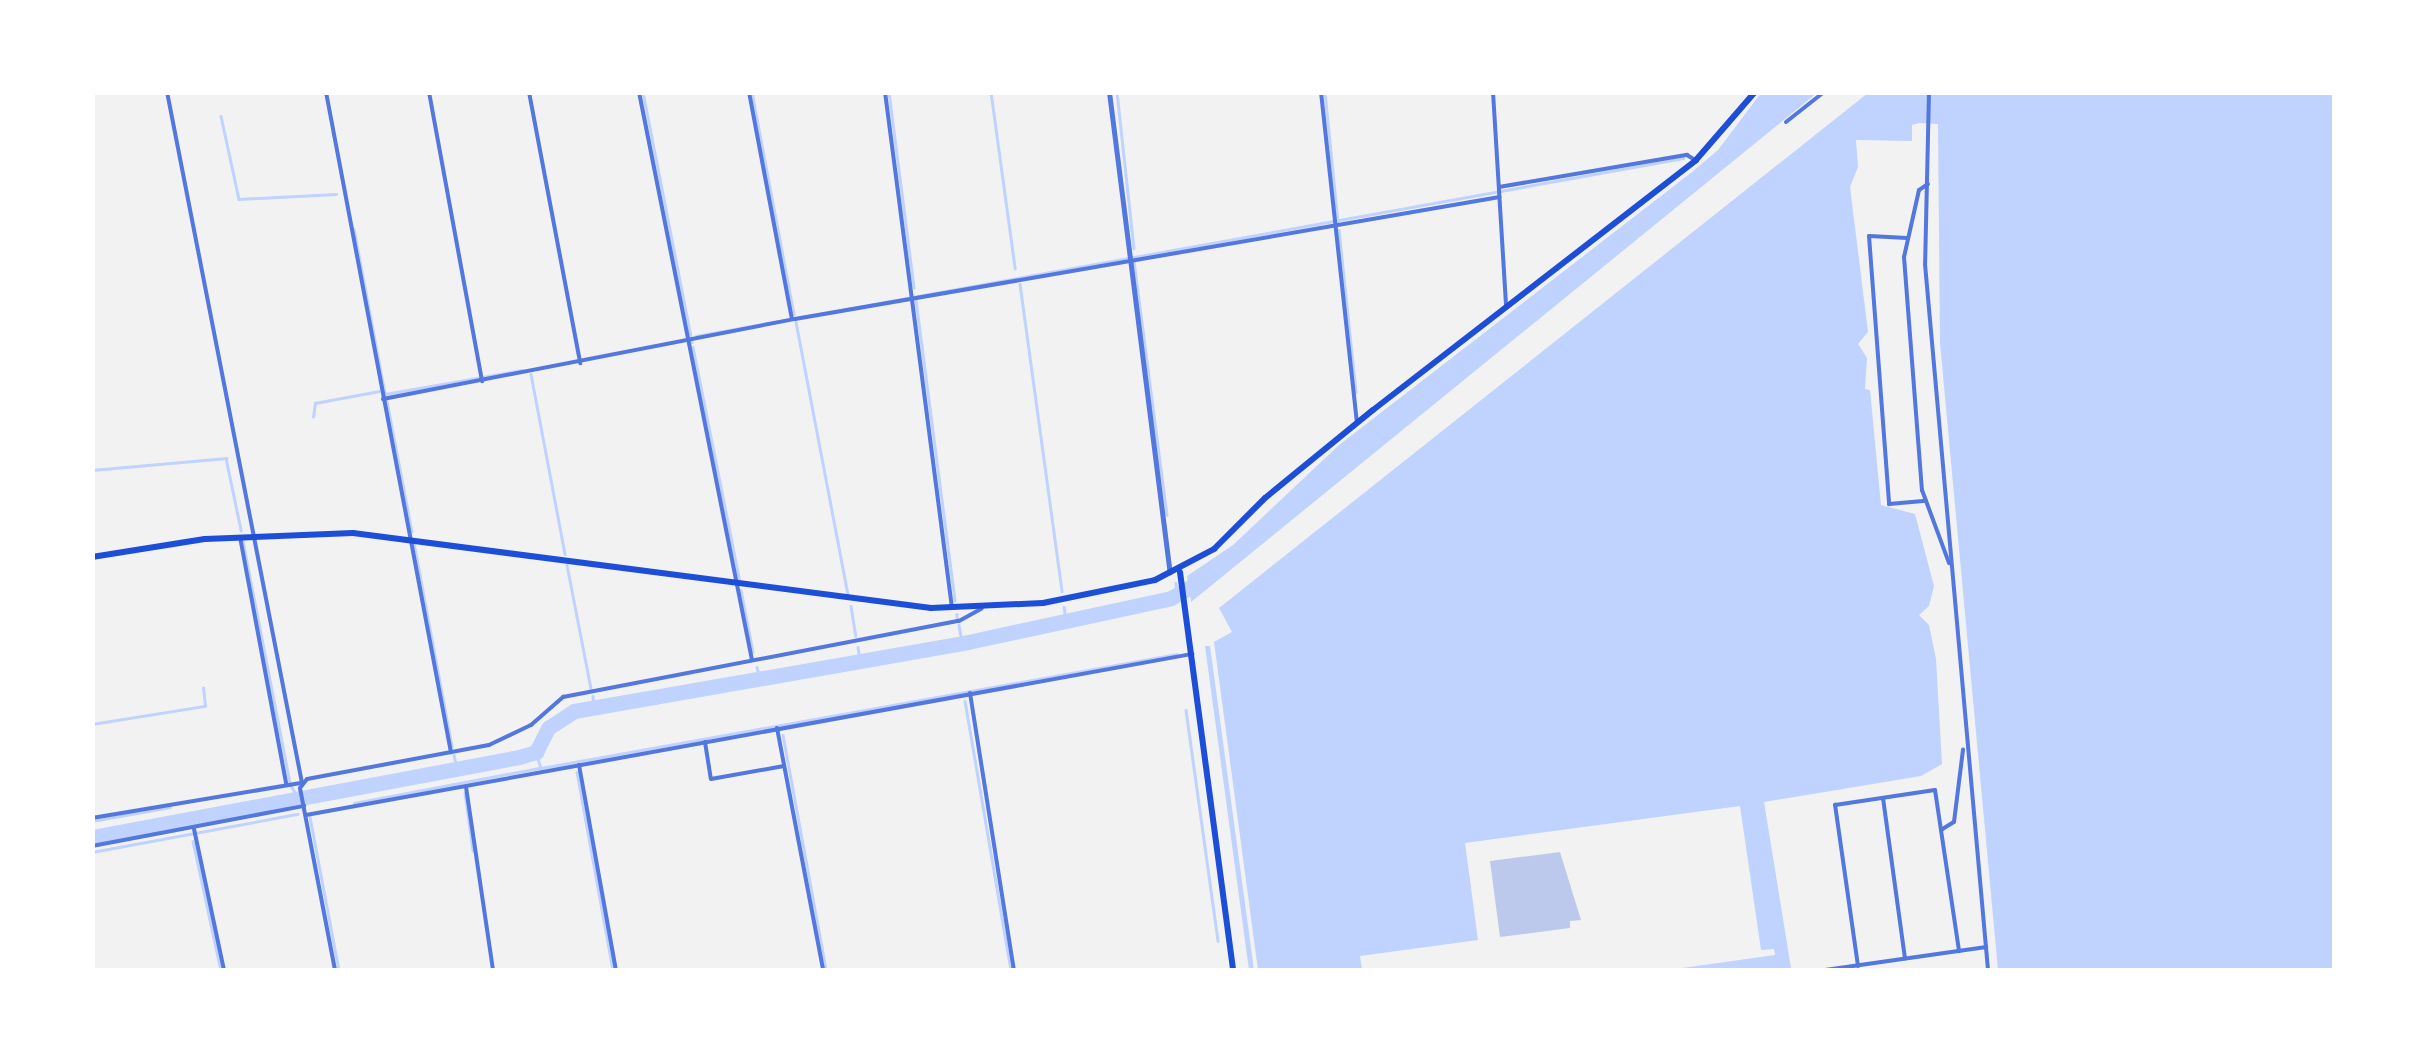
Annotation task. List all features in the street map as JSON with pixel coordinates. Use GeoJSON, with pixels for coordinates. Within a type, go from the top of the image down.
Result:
{"type":"FeatureCollection","features":[{"type":"Feature","properties":{"kind":"main road"},"geometry":{"type":"LineString","coordinates":[[92,557],[240,536],[410,537],[737,584],[952,608],[1074,599],[1180,576],[1358,423],[1696,160],[1755,92]]}},
{"type":"Feature","properties":{"kind":"main road"},"geometry":{"type":"LineString","coordinates":[[1180,576],[1233,970]]}},
{"type":"Feature","properties":{"kind":"street"},"geometry":{"type":"LineString","coordinates":[[167,92],[335,970]]}},
{"type":"Feature","properties":{"kind":"street"},"geometry":{"type":"LineString","coordinates":[[326,92],[451,752]]}},
{"type":"Feature","properties":{"kind":"street"},"geometry":{"type":"LineString","coordinates":[[428,92],[481,378]]}},
{"type":"Feature","properties":{"kind":"street"},"geometry":{"type":"LineString","coordinates":[[529,92],[579,361]]}},
{"type":"Feature","properties":{"kind":"street"},"geometry":{"type":"LineString","coordinates":[[639,92],[752,660]]}},
{"type":"Feature","properties":{"kind":"street"},"geometry":{"type":"LineString","coordinates":[[749,92],[793,317]]}},
{"type":"Feature","properties":{"kind":"street"},"geometry":{"type":"LineString","coordinates":[[885,92],[952,608]]}},
{"type":"Feature","properties":{"kind":"street"},"geometry":{"type":"LineString","coordinates":[[1108,92],[1171,575]]}},
{"type":"Feature","properties":{"kind":"street"},"geometry":{"type":"LineString","coordinates":[[1321,92],[1358,423]]}},
{"type":"Feature","properties":{"kind":"street"},"geometry":{"type":"LineString","coordinates":[[1494,92],[1506,309]]}},
{"type":"Feature","properties":{"kind":"street"},"geometry":{"type":"LineString","coordinates":[[1786,122],[1824,92]]}},
{"type":"Feature","properties":{"kind":"street"},"geometry":{"type":"LineString","coordinates":[[1929,92],[1926,281],[1964,746],[1988,970]]}},
{"type":"Feature","properties":{"kind":"street"},"geometry":{"type":"LineString","coordinates":[[386,398],[688,342],[793,317],[1687,154],[1696,160]]}},
{"type":"Feature","properties":{"kind":"street"},"geometry":{"type":"LineString","coordinates":[[1928,184],[1919,190],[1907,238],[1926,501],[1942,558],[1950,564]]}},
{"type":"Feature","properties":{"kind":"street"},"geometry":{"type":"LineString","coordinates":[[1907,238],[1868,236],[1889,504],[1926,501]]}},
{"type":"Feature","properties":{"kind":"street"},"geometry":{"type":"LineString","coordinates":[[240,536],[288,782]]}},
{"type":"Feature","properties":{"kind":"street"},"geometry":{"type":"LineString","coordinates":[[92,818],[288,782],[301,785],[451,752],[508,738],[563,697],[959,621],[982,608]]}},
{"type":"Feature","properties":{"kind":"street"},"geometry":{"type":"LineString","coordinates":[[306,816],[1192,654]]}},
{"type":"Feature","properties":{"kind":"street"},"geometry":{"type":"LineString","coordinates":[[970,693],[1014,970]]}},
{"type":"Feature","properties":{"kind":"street"},"geometry":{"type":"LineString","coordinates":[[777,728],[823,970]]}},
{"type":"Feature","properties":{"kind":"street"},"geometry":{"type":"LineString","coordinates":[[704,742],[711,780],[784,766]]}},
{"type":"Feature","properties":{"kind":"street"},"geometry":{"type":"LineString","coordinates":[[1941,830],[1954,822],[1964,746]]}},
{"type":"Feature","properties":{"kind":"street"},"geometry":{"type":"LineString","coordinates":[[579,764],[616,970]]}},
{"type":"Feature","properties":{"kind":"street"},"geometry":{"type":"LineString","coordinates":[[466,786],[494,970]]}},
{"type":"Feature","properties":{"kind":"street"},"geometry":{"type":"LineString","coordinates":[[1858,966],[1835,805],[1935,790],[1958,951]]}},
{"type":"Feature","properties":{"kind":"street"},"geometry":{"type":"LineString","coordinates":[[1883,798],[1905,959]]}},
{"type":"Feature","properties":{"kind":"street"},"geometry":{"type":"LineString","coordinates":[[92,846],[194,831],[304,804]]}},
{"type":"Feature","properties":{"kind":"street"},"geometry":{"type":"LineString","coordinates":[[194,831],[224,970]]}},
{"type":"Feature","properties":{"kind":"street"},"geometry":{"type":"LineString","coordinates":[[1825,970],[1986,947]]}},
{"type":"Feature","properties":{"kind":"water"},"geometry":{"type":"Polygon","coordinates":[[[1761,93],[1817,93],[1191,602],[1187,576],[1233,545],[1339,445],[1692,172],[1718,150],[1761,93]]]}},
{"type":"Feature","properties":{"kind":"water"},"geometry":{"type":"Polygon","coordinates":[[[1868,93],[2334,93],[2334,970],[1998,970],[1940,343],[1938,124],[1919,123],[1912,125],[1912,141],[1856,140],[1858,167],[1850,187],[1868,332],[1858,344],[1867,358],[1865,389],[1870,390],[1881,505],[1915,514],[1934,586],[1929,606],[1919,615],[1929,625],[1936,659],[1942,764],[1921,776],[1764,802],[1791,968],[1668,970],[1775,955],[1774,949],[1761,950],[1740,806],[1465,843],[1478,940],[1360,956],[1362,970],[1258,970],[1214,642],[1232,632],[1219,608],[1868,93]]]}},
{"type":"Feature","properties":{"kind":"water"},"geometry":{"type":"Polygon","coordinates":[[[1205,646],[1210,646],[1254,970],[1249,970],[1205,646]]]}},
{"type":"Feature","properties":{"kind":"building"},"geometry":{"type":"Polygon","coordinates":[[[1560,852],[1581,920],[1570,921],[1570,928],[1500,937],[1490,861],[1560,852]]]}},
{"type":"Feature","properties":{"kind":"waterway"},"geometry":{"type":"LineString","coordinates":[[643,92],[692,342]]}},
{"type":"Feature","properties":{"kind":"waterway"},"geometry":{"type":"LineString","coordinates":[[752,92],[794,314]]}},
{"type":"Feature","properties":{"kind":"waterway"},"geometry":{"type":"LineString","coordinates":[[889,92],[914,287]]}},
{"type":"Feature","properties":{"kind":"waterway"},"geometry":{"type":"LineString","coordinates":[[991,92],[1015,268]]}},
{"type":"Feature","properties":{"kind":"waterway"},"geometry":{"type":"LineString","coordinates":[[1117,92],[1134,248]]}},
{"type":"Feature","properties":{"kind":"waterway"},"geometry":{"type":"LineString","coordinates":[[1325,92],[1338,222]]}},
{"type":"Feature","properties":{"kind":"waterway"},"geometry":{"type":"LineString","coordinates":[[221,116],[239,199],[336,194]]}},
{"type":"Feature","properties":{"kind":"waterway"},"geometry":{"type":"LineString","coordinates":[[696,336],[1683,158]]}},
{"type":"Feature","properties":{"kind":"waterway"},"geometry":{"type":"LineString","coordinates":[[354,229],[385,393]]}},
{"type":"Feature","properties":{"kind":"waterway"},"geometry":{"type":"LineString","coordinates":[[1339,230],[1356,392]]}},
{"type":"Feature","properties":{"kind":"waterway"},"geometry":{"type":"LineString","coordinates":[[1134,261],[1167,515]]}},
{"type":"Feature","properties":{"kind":"waterway"},"geometry":{"type":"LineString","coordinates":[[1020,284],[1062,591]]}},
{"type":"Feature","properties":{"kind":"waterway"},"geometry":{"type":"LineString","coordinates":[[916,300],[955,600]]}},
{"type":"Feature","properties":{"kind":"waterway"},"geometry":{"type":"LineString","coordinates":[[796,322],[848,594]]}},
{"type":"Feature","properties":{"kind":"waterway"},"geometry":{"type":"LineString","coordinates":[[693,347],[739,578]]}},
{"type":"Feature","properties":{"kind":"waterway"},"geometry":{"type":"LineString","coordinates":[[385,394],[522,370]]}},
{"type":"Feature","properties":{"kind":"waterway"},"geometry":{"type":"LineString","coordinates":[[531,374],[565,554]]}},
{"type":"Feature","properties":{"kind":"waterway"},"geometry":{"type":"LineString","coordinates":[[313,417],[315,403],[379,391]]}},
{"type":"Feature","properties":{"kind":"waterway"},"geometry":{"type":"LineString","coordinates":[[387,401],[412,532]]}},
{"type":"Feature","properties":{"kind":"waterway"},"geometry":{"type":"LineString","coordinates":[[92,470],[226,458],[241,530]]}},
{"type":"Feature","properties":{"kind":"waterway"},"geometry":{"type":"LineString","coordinates":[[243,541],[290,783]]}},
{"type":"Feature","properties":{"kind":"waterway"},"geometry":{"type":"LineString","coordinates":[[414,543],[452,746]]}},
{"type":"Feature","properties":{"kind":"waterway"},"geometry":{"type":"LineString","coordinates":[[567,565],[591,688]]}},
{"type":"Feature","properties":{"kind":"waterway"},"geometry":{"type":"LineString","coordinates":[[92,837],[519,757],[536,752],[548,728],[574,711],[968,642],[1171,598],[1204,579]]}},
{"type":"Feature","properties":{"kind":"waterway"},"geometry":{"type":"LineString","coordinates":[[1176,583],[1178,595]]}},
{"type":"Feature","properties":{"kind":"waterway"},"geometry":{"type":"LineString","coordinates":[[741,590],[753,652]]}},
{"type":"Feature","properties":{"kind":"waterway"},"geometry":{"type":"LineString","coordinates":[[851,606],[856,636]]}},
{"type":"Feature","properties":{"kind":"waterway"},"geometry":{"type":"LineString","coordinates":[[1064,607],[1066,620]]}},
{"type":"Feature","properties":{"kind":"waterway"},"geometry":{"type":"LineString","coordinates":[[959,625],[962,642]]}},
{"type":"Feature","properties":{"kind":"waterway"},"geometry":{"type":"LineString","coordinates":[[858,647],[860,659]]}},
{"type":"Feature","properties":{"kind":"waterway"},"geometry":{"type":"LineString","coordinates":[[536,752],[541,768],[1177,654]]}},
{"type":"Feature","properties":{"kind":"waterway"},"geometry":{"type":"LineString","coordinates":[[757,667],[759,675]]}},
{"type":"Feature","properties":{"kind":"waterway"},"geometry":{"type":"LineString","coordinates":[[92,724],[205,706],[203,688]]}},
{"type":"Feature","properties":{"kind":"waterway"},"geometry":{"type":"LineString","coordinates":[[593,696],[594,706]]}},
{"type":"Feature","properties":{"kind":"waterway"},"geometry":{"type":"LineString","coordinates":[[965,701],[1011,970]]}},
{"type":"Feature","properties":{"kind":"waterway"},"geometry":{"type":"LineString","coordinates":[[1186,710],[1218,941]]}},
{"type":"Feature","properties":{"kind":"waterway"},"geometry":{"type":"LineString","coordinates":[[783,735],[826,970]]}},
{"type":"Feature","properties":{"kind":"waterway"},"geometry":{"type":"LineString","coordinates":[[454,755],[457,769]]}},
{"type":"Feature","properties":{"kind":"waterway"},"geometry":{"type":"LineString","coordinates":[[354,803],[539,768]]}},
{"type":"Feature","properties":{"kind":"waterway"},"geometry":{"type":"LineString","coordinates":[[577,772],[613,970]]}},
{"type":"Feature","properties":{"kind":"waterway"},"geometry":{"type":"LineString","coordinates":[[291,785],[298,798]]}},
{"type":"Feature","properties":{"kind":"waterway"},"geometry":{"type":"LineString","coordinates":[[465,793],[473,850]]}},
{"type":"Feature","properties":{"kind":"waterway"},"geometry":{"type":"LineString","coordinates":[[92,821],[170,807]]}},
{"type":"Feature","properties":{"kind":"waterway"},"geometry":{"type":"LineString","coordinates":[[92,852],[298,814]]}},
{"type":"Feature","properties":{"kind":"waterway"},"geometry":{"type":"LineString","coordinates":[[310,817],[339,970]]}},
{"type":"Feature","properties":{"kind":"waterway"},"geometry":{"type":"LineString","coordinates":[[193,841],[221,970]]}}]}
